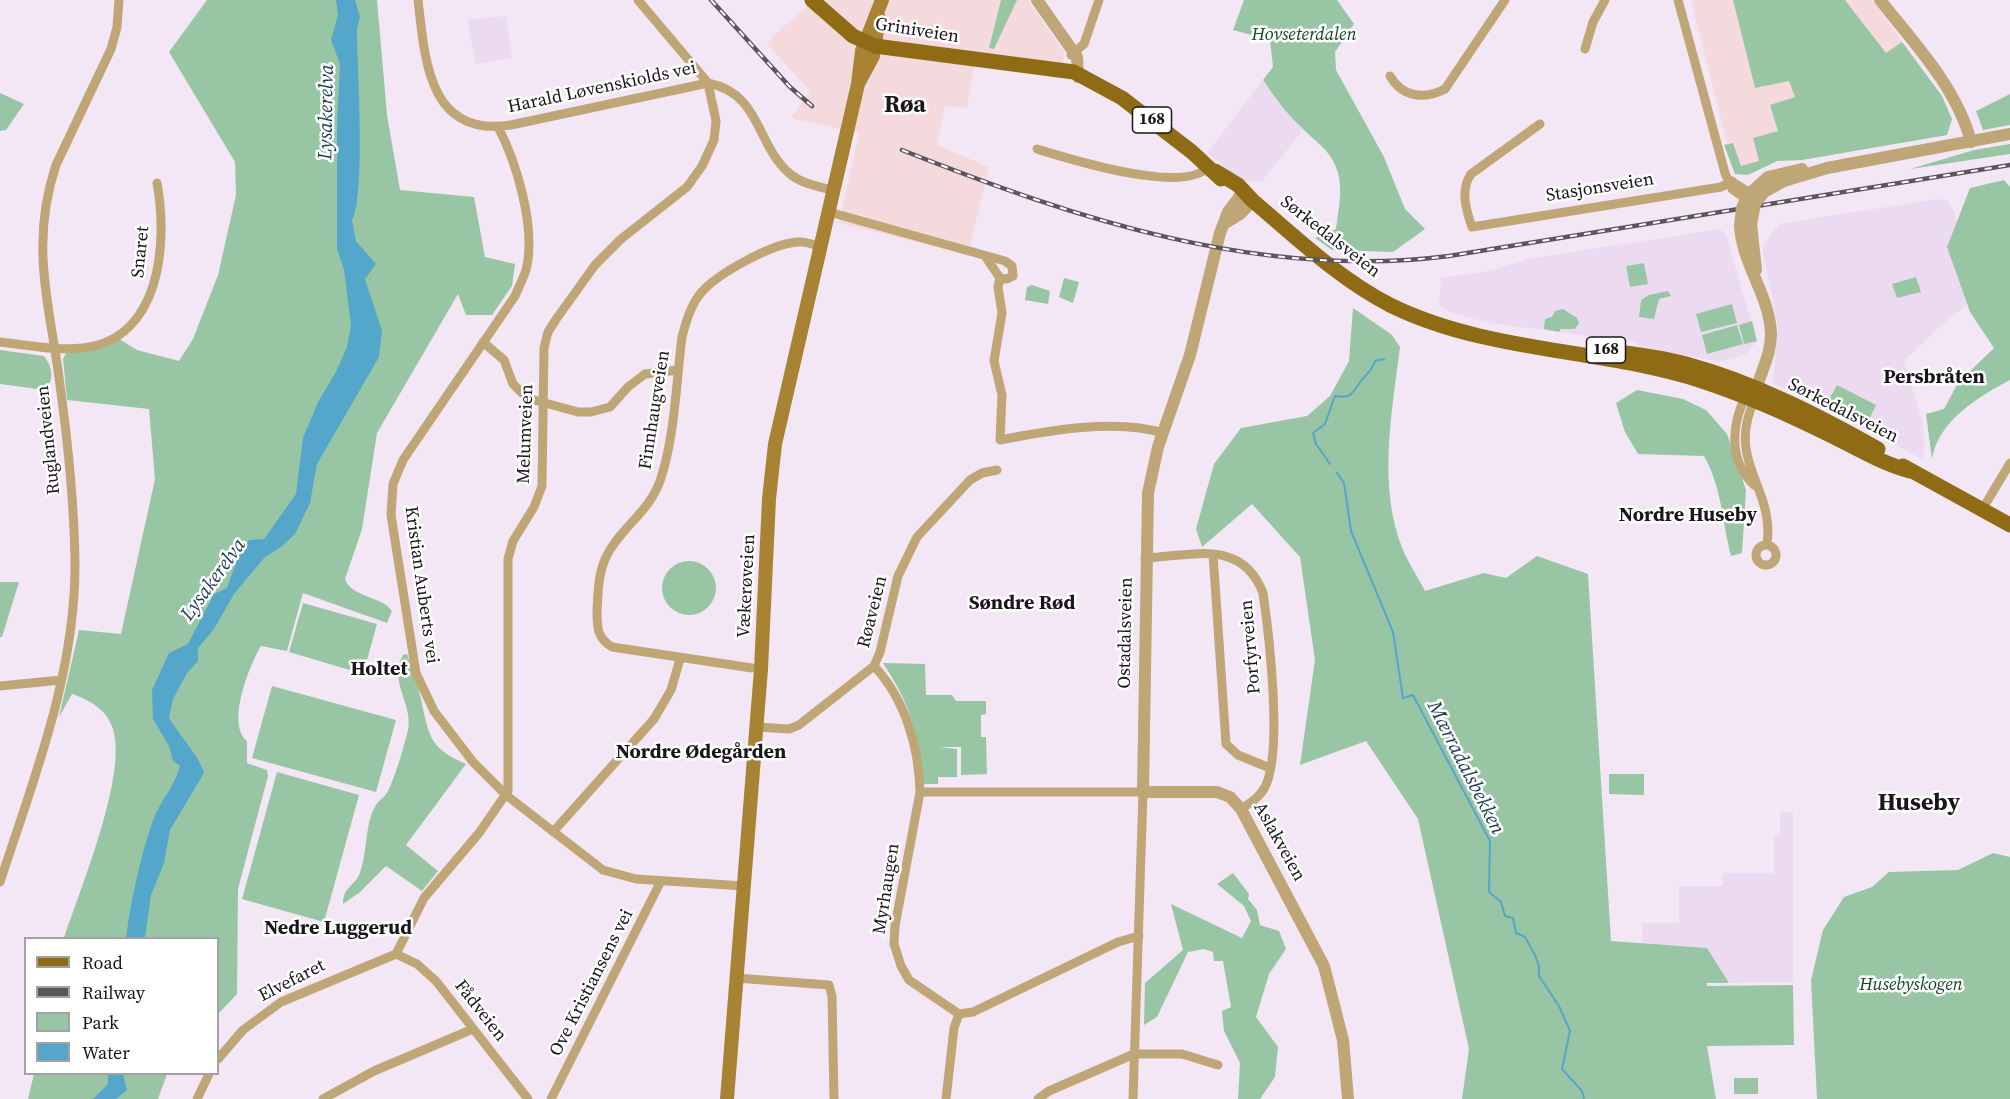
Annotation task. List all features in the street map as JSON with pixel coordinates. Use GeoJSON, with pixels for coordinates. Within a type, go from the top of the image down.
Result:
{"type":"FeatureCollection","features":[{"type":"Feature","properties":{"kind":"main road","name":"Griniveien"},"geometry":{"type":"LineString","coordinates":[[812,0],[844,29],[870,44],[1031,66],[1074,67]]}},
{"type":"Feature","properties":{"kind":"main road","name":"Vækerøveien"},"geometry":{"type":"LineString","coordinates":[[727,1099],[757,728],[774,453],[787,385],[858,84],[871,61],[870,44],[880,24],[880,6]]}},
{"type":"Feature","properties":{"kind":"main road","name":"Sørkedalsveien"},"geometry":{"type":"LineString","coordinates":[[1074,67],[1122,98],[1212,169],[1221,180],[1246,196],[1320,258],[1373,296],[1402,310],[1452,327],[1661,358],[1707,370],[1751,396],[1848,432],[1910,471],[2010,525]]}},
{"type":"Feature","properties":{"kind":"street","name":"Ruglandveien"},"geometry":{"type":"LineString","coordinates":[[0,882],[52,722],[73,608],[74,541],[68,447],[41,266],[46,206],[56,165],[111,49],[117,27],[119,0]]}},
{"type":"Feature","properties":{"kind":"street","name":"Harald Løvenskiolds vei"},"geometry":{"type":"LineString","coordinates":[[418,0],[425,62],[436,93],[453,113],[471,122],[498,127],[708,83],[730,92],[749,106],[771,150],[791,175],[801,181],[834,191]]}},
{"type":"Feature","properties":{"kind":"street"},"geometry":{"type":"LineString","coordinates":[[638,0],[708,83]]}},
{"type":"Feature","properties":{"kind":"street","name":"Sørkedalsveien"},"geometry":{"type":"LineString","coordinates":[[1036,0],[1074,67]]}},
{"type":"Feature","properties":{"kind":"street"},"geometry":{"type":"LineString","coordinates":[[1074,67],[1099,0]]}},
{"type":"Feature","properties":{"kind":"street"},"geometry":{"type":"LineString","coordinates":[[1390,76],[1395,85],[1413,95],[1432,96],[1445,89],[1505,0]]}},
{"type":"Feature","properties":{"kind":"street"},"geometry":{"type":"LineString","coordinates":[[1585,49],[1593,22],[1605,0]]}},
{"type":"Feature","properties":{"kind":"street"},"geometry":{"type":"LineString","coordinates":[[1678,0],[1730,182],[1752,195]]}},
{"type":"Feature","properties":{"kind":"street"},"geometry":{"type":"LineString","coordinates":[[1880,0],[1945,85],[1967,126],[1966,142]]}},
{"type":"Feature","properties":{"kind":"street","name":"Melumveien"},"geometry":{"type":"LineString","coordinates":[[506,795],[510,777],[508,559],[513,541],[534,507],[542,486],[544,348],[548,332],[556,318],[608,251],[679,195],[702,166],[711,150],[716,128],[708,83]]}},
{"type":"Feature","properties":{"kind":"street","name":"Stasjonsveien"},"geometry":{"type":"LineString","coordinates":[[1540,124],[1471,174],[1466,183],[1465,193],[1473,226],[1730,182]]}},
{"type":"Feature","properties":{"kind":"street","name":"Kristian Auberts vei"},"geometry":{"type":"LineString","coordinates":[[498,127],[517,172],[524,204],[528,248],[527,267],[515,296],[404,460],[393,484],[392,515],[412,654],[420,686],[434,711],[473,762],[506,795],[603,870],[623,876],[744,886]]}},
{"type":"Feature","properties":{"kind":"street"},"geometry":{"type":"LineString","coordinates":[[1752,195],[1784,181],[1827,168],[2010,135]]}},
{"type":"Feature","properties":{"kind":"street"},"geometry":{"type":"LineString","coordinates":[[1037,150],[1115,170],[1159,177],[1199,174],[1212,169]]}},
{"type":"Feature","properties":{"kind":"street","name":"Snaret"},"geometry":{"type":"LineString","coordinates":[[0,342],[54,349],[83,348],[107,341],[124,329],[150,298],[155,284],[161,241],[157,183]]}},
{"type":"Feature","properties":{"kind":"street"},"geometry":{"type":"LineString","coordinates":[[1752,195],[1745,225],[1771,338],[1767,362],[1751,396],[1744,444],[1756,486],[1768,515],[1767,544]]}},
{"type":"Feature","properties":{"kind":"street","name":"Ostadalsveien"},"geometry":{"type":"LineString","coordinates":[[1133,1099],[1143,792],[1145,558],[1148,493],[1163,433],[1186,366],[1224,224],[1240,214],[1246,196]]}},
{"type":"Feature","properties":{"kind":"street"},"geometry":{"type":"LineString","coordinates":[[829,212],[1005,261],[1012,266],[1013,276],[1007,279],[1000,278]]}},
{"type":"Feature","properties":{"kind":"street","name":"Finnhaugveien"},"geometry":{"type":"LineString","coordinates":[[752,668],[680,659],[612,646],[602,639],[597,624],[598,584],[605,558],[639,517],[655,493],[662,476],[686,321],[700,294],[710,284],[739,266],[787,244],[804,242],[821,247]]}},
{"type":"Feature","properties":{"kind":"street"},"geometry":{"type":"LineString","coordinates":[[985,256],[1000,278],[998,287],[1002,313],[994,361],[1002,395],[1000,440],[1093,427],[1145,429],[1163,433]]}},
{"type":"Feature","properties":{"kind":"street"},"geometry":{"type":"LineString","coordinates":[[483,342],[504,360],[519,392],[527,398],[578,412],[602,410],[616,402],[628,387],[645,374],[678,370]]}},
{"type":"Feature","properties":{"kind":"street"},"geometry":{"type":"LineString","coordinates":[[1982,510],[2010,463]]}},
{"type":"Feature","properties":{"kind":"street","name":"Røaveien"},"geometry":{"type":"LineString","coordinates":[[757,728],[789,729],[799,725],[874,666],[880,652],[898,576],[916,537],[970,480],[982,473],[997,470]]}},
{"type":"Feature","properties":{"kind":"street","name":"Porfyrveien"},"geometry":{"type":"LineString","coordinates":[[1145,558],[1213,554],[1231,556],[1244,563],[1255,575],[1263,593],[1272,666],[1270,768],[1268,782],[1262,793],[1241,809]]}},
{"type":"Feature","properties":{"kind":"street","name":"Porfyrveien"},"geometry":{"type":"LineString","coordinates":[[1213,554],[1226,744],[1238,755],[1270,768]]}},
{"type":"Feature","properties":{"kind":"street"},"geometry":{"type":"LineString","coordinates":[[553,832],[654,719],[670,690],[680,659]]}},
{"type":"Feature","properties":{"kind":"street","name":"Myrhaugen"},"geometry":{"type":"LineString","coordinates":[[874,666],[893,688],[905,712],[918,768],[920,792],[897,915],[894,944],[901,966],[909,980],[959,1014]]}},
{"type":"Feature","properties":{"kind":"street"},"geometry":{"type":"LineString","coordinates":[[0,686],[61,680]]}},
{"type":"Feature","properties":{"kind":"street","name":"Aslakveien"},"geometry":{"type":"LineString","coordinates":[[920,792],[1222,793],[1234,800],[1321,958],[1340,1023],[1348,1099]]}},
{"type":"Feature","properties":{"kind":"street"},"geometry":{"type":"LineString","coordinates":[[396,954],[424,898],[506,795]]}},
{"type":"Feature","properties":{"kind":"street","name":"Ove Kristiansens vei"},"geometry":{"type":"LineString","coordinates":[[551,1099],[661,880]]}},
{"type":"Feature","properties":{"kind":"street"},"geometry":{"type":"LineString","coordinates":[[946,1099],[954,1028],[959,1014],[973,1012],[1118,942],[1138,936]]}},
{"type":"Feature","properties":{"kind":"street","name":"Fådveien"},"geometry":{"type":"LineString","coordinates":[[396,954],[424,969],[528,1099]]}},
{"type":"Feature","properties":{"kind":"street","name":"Elvefaret"},"geometry":{"type":"LineString","coordinates":[[219,1058],[243,1030],[281,1002],[396,954]]}},
{"type":"Feature","properties":{"kind":"street"},"geometry":{"type":"LineString","coordinates":[[736,978],[829,985],[832,996],[834,1099]]}},
{"type":"Feature","properties":{"kind":"street"},"geometry":{"type":"LineString","coordinates":[[323,1099],[374,1071],[473,1029]]}},
{"type":"Feature","properties":{"kind":"street"},"geometry":{"type":"LineString","coordinates":[[1038,1099],[1058,1086],[1134,1054],[1182,1054],[1218,1065]]}},
{"type":"Feature","properties":{"kind":"street"},"geometry":{"type":"LineString","coordinates":[[197,1099],[209,1075]]}},
{"type":"Feature","properties":{"kind":"shaded area"},"geometry":{"type":"Polygon","coordinates":[[[808,0],[1028,0],[1064,52],[1063,64],[976,54],[967,108],[945,106],[937,145],[989,167],[968,255],[839,223],[859,133],[791,118],[810,91],[766,43],[804,8],[808,0]]]}},
{"type":"Feature","properties":{"kind":"shaded area"},"geometry":{"type":"Polygon","coordinates":[[[1691,0],[1872,0],[1942,96],[1952,119],[1947,135],[1802,160],[1777,161],[1748,175],[1735,174],[1691,0]]]}},
{"type":"Feature","properties":{"kind":"shaded area"},"geometry":{"type":"Polygon","coordinates":[[[506,16],[512,58],[476,64],[467,20],[506,16]]]}},
{"type":"Feature","properties":{"kind":"shaded area"},"geometry":{"type":"Polygon","coordinates":[[[1263,80],[1280,105],[1303,130],[1262,181],[1244,182],[1207,153],[1263,80]]]}},
{"type":"Feature","properties":{"kind":"shaded area"},"geometry":{"type":"Polygon","coordinates":[[[1936,199],[1947,200],[1954,212],[1957,223],[1948,248],[1967,305],[1944,323],[1904,361],[1922,420],[1925,449],[1922,459],[1773,383],[1778,327],[1763,252],[1764,244],[1779,224],[1936,199]]]}},
{"type":"Feature","properties":{"kind":"shaded area"},"geometry":{"type":"Polygon","coordinates":[[[1720,229],[1726,235],[1757,341],[1747,354],[1719,362],[1638,346],[1636,342],[1489,323],[1452,313],[1439,306],[1441,278],[1489,271],[1527,259],[1720,229]]]}},
{"type":"Feature","properties":{"kind":"shaded area"},"geometry":{"type":"Polygon","coordinates":[[[1780,812],[1793,812],[1793,982],[1729,983],[1706,948],[1642,944],[1642,923],[1679,923],[1679,886],[1723,886],[1723,873],[1774,873],[1774,836],[1780,835],[1780,812]]]}},
{"type":"Feature","properties":{"kind":"green space"},"geometry":{"type":"Polygon","coordinates":[[[207,0],[377,0],[387,115],[400,190],[474,197],[485,257],[515,264],[512,286],[492,315],[466,315],[458,294],[377,433],[362,529],[345,579],[354,590],[381,602],[392,611],[387,623],[303,593],[287,651],[261,646],[251,667],[242,695],[239,722],[241,733],[247,741],[247,763],[267,770],[268,776],[238,889],[237,994],[219,1013],[219,937],[64,937],[99,836],[113,779],[116,754],[112,725],[104,713],[93,704],[72,694],[59,717],[79,630],[121,634],[155,479],[149,409],[67,400],[63,359],[66,353],[116,337],[137,350],[179,361],[193,339],[218,275],[236,195],[235,162],[169,52],[207,0]]]}},
{"type":"Feature","properties":{"kind":"green space"},"geometry":{"type":"Polygon","coordinates":[[[1001,0],[1017,0],[994,49],[989,48],[1001,0]]]}},
{"type":"Feature","properties":{"kind":"green space","name":"Hovseterdalen"},"geometry":{"type":"Polygon","coordinates":[[[1244,0],[1337,0],[1354,24],[1335,52],[1336,70],[1384,157],[1405,209],[1425,229],[1393,252],[1332,250],[1315,238],[1336,229],[1340,194],[1338,173],[1332,158],[1290,116],[1263,80],[1273,67],[1270,40],[1233,30],[1244,0]]]}},
{"type":"Feature","properties":{"kind":"green space"},"geometry":{"type":"Polygon","coordinates":[[[1733,0],[1845,0],[1886,53],[1902,42],[1942,96],[1952,119],[1947,135],[1802,160],[1777,161],[1748,175],[1735,174],[1724,145],[1733,143],[1741,166],[1759,161],[1753,138],[1778,131],[1770,105],[1795,97],[1789,81],[1755,88],[1733,0]]]}},
{"type":"Feature","properties":{"kind":"green space"},"geometry":{"type":"Polygon","coordinates":[[[0,93],[24,104],[6,130],[0,131],[0,93]]]}},
{"type":"Feature","properties":{"kind":"green space"},"geometry":{"type":"Polygon","coordinates":[[[2010,94],[2010,125],[1983,130],[1976,111],[2010,94]]]}},
{"type":"Feature","properties":{"kind":"green space"},"geometry":{"type":"Polygon","coordinates":[[[2010,144],[2010,154],[1910,169],[1974,150],[2010,144]]]}},
{"type":"Feature","properties":{"kind":"green space"},"geometry":{"type":"Polygon","coordinates":[[[2004,180],[2010,187],[2010,380],[1973,402],[1951,422],[1942,433],[1932,459],[1926,414],[1944,409],[1958,383],[1994,348],[1970,312],[1947,247],[1970,188],[2004,180]]]}},
{"type":"Feature","properties":{"kind":"green space"},"geometry":{"type":"Polygon","coordinates":[[[1644,263],[1648,284],[1630,287],[1626,266],[1644,263]]]}},
{"type":"Feature","properties":{"kind":"green space"},"geometry":{"type":"Polygon","coordinates":[[[1916,277],[1921,292],[1897,298],[1892,284],[1916,277]]]}},
{"type":"Feature","properties":{"kind":"green space"},"geometry":{"type":"Polygon","coordinates":[[[1064,278],[1079,282],[1073,303],[1059,297],[1064,278]]]}},
{"type":"Feature","properties":{"kind":"green space"},"geometry":{"type":"Polygon","coordinates":[[[1032,285],[1050,291],[1048,304],[1025,300],[1027,287],[1032,285]]]}},
{"type":"Feature","properties":{"kind":"green space"},"geometry":{"type":"Polygon","coordinates":[[[1668,291],[1671,296],[1659,299],[1654,319],[1639,317],[1641,300],[1649,295],[1668,291]]]}},
{"type":"Feature","properties":{"kind":"green space"},"geometry":{"type":"Polygon","coordinates":[[[1732,304],[1737,323],[1701,332],[1696,314],[1732,304]]]}},
{"type":"Feature","properties":{"kind":"green space"},"geometry":{"type":"Polygon","coordinates":[[[1353,308],[1392,335],[1400,347],[1389,449],[1390,501],[1403,550],[1425,591],[1484,573],[1506,578],[1537,556],[1588,574],[1611,941],[1707,948],[1729,983],[1707,983],[1707,986],[1793,985],[1794,1045],[1707,1046],[1716,1099],[1462,1099],[1469,1049],[1418,819],[1366,741],[1300,765],[1315,660],[1300,557],[1252,504],[1202,547],[1196,529],[1214,464],[1241,428],[1307,416],[1330,396],[1349,361],[1353,308]]]}},
{"type":"Feature","properties":{"kind":"green space"},"geometry":{"type":"Polygon","coordinates":[[[1563,309],[1577,318],[1579,323],[1575,329],[1561,329],[1559,332],[1544,329],[1545,319],[1552,317],[1555,311],[1563,309]]]}},
{"type":"Feature","properties":{"kind":"green space"},"geometry":{"type":"Polygon","coordinates":[[[1752,321],[1757,341],[1744,344],[1739,325],[1752,321]]]}},
{"type":"Feature","properties":{"kind":"green space"},"geometry":{"type":"Polygon","coordinates":[[[1737,325],[1743,344],[1707,354],[1702,335],[1737,325]]]}},
{"type":"Feature","properties":{"kind":"green space"},"geometry":{"type":"Polygon","coordinates":[[[0,350],[44,356],[51,373],[50,382],[45,390],[0,384],[0,350]]]}},
{"type":"Feature","properties":{"kind":"green space"},"geometry":{"type":"Polygon","coordinates":[[[1837,385],[1876,405],[1866,426],[1826,405],[1837,385]]]}},
{"type":"Feature","properties":{"kind":"green space"},"geometry":{"type":"Polygon","coordinates":[[[1637,390],[1683,399],[1706,410],[1727,434],[1746,490],[1742,553],[1731,556],[1715,480],[1704,456],[1638,454],[1625,432],[1616,403],[1637,390]]]}},
{"type":"Feature","properties":{"kind":"green space"},"geometry":{"type":"Polygon","coordinates":[[[684,561],[694,561],[704,565],[712,573],[716,588],[712,603],[704,611],[694,615],[684,615],[674,611],[666,603],[662,593],[662,583],[666,573],[674,565],[684,561]]]}},
{"type":"Feature","properties":{"kind":"green space"},"geometry":{"type":"Polygon","coordinates":[[[0,582],[19,582],[2,637],[0,637],[0,582]]]}},
{"type":"Feature","properties":{"kind":"green space"},"geometry":{"type":"Polygon","coordinates":[[[303,603],[377,624],[363,674],[289,652],[303,603]]]}},
{"type":"Feature","properties":{"kind":"green space"},"geometry":{"type":"Polygon","coordinates":[[[407,654],[429,732],[444,752],[466,764],[406,845],[438,871],[422,891],[386,866],[360,892],[343,904],[346,892],[358,877],[361,869],[372,812],[387,793],[407,734],[408,714],[398,675],[403,655],[407,654]]]}},
{"type":"Feature","properties":{"kind":"green space"},"geometry":{"type":"Polygon","coordinates":[[[883,663],[925,664],[926,695],[952,695],[956,701],[986,701],[986,714],[981,715],[981,737],[986,737],[987,774],[961,775],[961,747],[939,747],[957,749],[957,777],[938,777],[938,784],[923,784],[919,750],[912,720],[900,692],[883,663]]]}},
{"type":"Feature","properties":{"kind":"green space"},"geometry":{"type":"Polygon","coordinates":[[[272,686],[396,720],[376,792],[252,758],[272,686]]]}},
{"type":"Feature","properties":{"kind":"green space"},"geometry":{"type":"Polygon","coordinates":[[[277,772],[359,795],[324,922],[242,899],[277,772]]]}},
{"type":"Feature","properties":{"kind":"green space"},"geometry":{"type":"Polygon","coordinates":[[[1609,774],[1644,774],[1644,795],[1609,794],[1609,774]]]}},
{"type":"Feature","properties":{"kind":"green space","name":"Husebyskogen"},"geometry":{"type":"Polygon","coordinates":[[[1993,853],[2010,857],[2010,1099],[1817,1099],[1811,980],[1823,930],[1844,897],[1872,887],[1889,872],[1958,870],[1993,853]]]}},
{"type":"Feature","properties":{"kind":"green space"},"geometry":{"type":"Polygon","coordinates":[[[1233,873],[1249,894],[1248,899],[1257,910],[1260,925],[1279,931],[1286,949],[1269,974],[1256,1017],[1278,1047],[1275,1077],[1260,1099],[1238,1099],[1240,1063],[1224,1031],[1222,1011],[1231,1007],[1223,961],[1214,961],[1213,952],[1204,949],[1188,952],[1157,1017],[1144,1025],[1145,983],[1183,950],[1171,904],[1242,938],[1251,921],[1244,906],[1217,884],[1233,873]]]}},
{"type":"Feature","properties":{"kind":"green space"},"geometry":{"type":"Polygon","coordinates":[[[34,1075],[167,1075],[158,1099],[28,1099],[34,1075]]]}},
{"type":"Feature","properties":{"kind":"green space"},"geometry":{"type":"Polygon","coordinates":[[[1734,1078],[1758,1078],[1758,1094],[1734,1094],[1734,1078]]]}},
{"type":"Feature","properties":{"kind":"water"},"geometry":{"type":"Polygon","coordinates":[[[336,0],[355,0],[360,17],[357,29],[360,159],[359,185],[352,220],[356,241],[376,264],[365,279],[382,331],[379,357],[317,464],[310,503],[295,534],[265,557],[234,594],[214,629],[198,648],[198,661],[187,673],[173,699],[169,718],[193,752],[204,773],[170,830],[164,863],[151,895],[145,937],[126,937],[136,879],[148,834],[180,766],[173,761],[169,746],[153,719],[152,690],[169,653],[188,644],[214,594],[227,588],[238,557],[249,540],[264,539],[296,494],[303,438],[318,402],[336,372],[347,347],[351,325],[344,270],[337,249],[337,124],[340,64],[331,40],[338,15],[336,0]]]}},
{"type":"Feature","properties":{"kind":"water"},"geometry":{"type":"Polygon","coordinates":[[[108,1075],[123,1075],[127,1090],[116,1099],[93,1099],[108,1084],[108,1075]]]}},
{"type":"Feature","properties":{"kind":"waterway","name":"Mærradalsbekken"},"geometry":{"type":"LineString","coordinates":[[1330,464],[1316,444],[1313,433],[1325,424],[1335,396],[1345,397],[1351,394],[1371,370],[1375,361],[1384,359]]}},
{"type":"Feature","properties":{"kind":"waterway","name":"Mærradalsbekken"},"geometry":{"type":"LineString","coordinates":[[1337,473],[1344,483],[1351,531],[1393,632],[1403,698],[1413,695],[1490,841],[1489,892],[1501,902],[1505,916],[1513,918],[1516,933],[1525,937],[1539,966],[1539,976],[1559,1006],[1570,1031],[1562,1069],[1582,1091],[1584,1099]]}},
{"type":"Feature","properties":{"kind":"railway"},"geometry":{"type":"LineString","coordinates":[[711,0],[790,87],[812,106]]}},
{"type":"Feature","properties":{"kind":"railway"},"geometry":{"type":"LineString","coordinates":[[902,150],[1034,199],[1170,238],[1239,251],[1308,259],[1378,261],[1449,256],[2010,165]]}},
{"type":"Feature","properties":{"kind":"district","name":"Røa"},"geometry":{"type":"Point","coordinates":[905,106]}},
{"type":"Feature","properties":{"kind":"district","name":"Persbråten"},"geometry":{"type":"Point","coordinates":[1934,378]}},
{"type":"Feature","properties":{"kind":"district","name":"Nordre Huseby"},"geometry":{"type":"Point","coordinates":[1688,516]}},
{"type":"Feature","properties":{"kind":"district","name":"Søndre Rød"},"geometry":{"type":"Point","coordinates":[1022,604]}},
{"type":"Feature","properties":{"kind":"district","name":"Holtet"},"geometry":{"type":"Point","coordinates":[379,670]}},
{"type":"Feature","properties":{"kind":"district","name":"Nordre Ødegården"},"geometry":{"type":"Point","coordinates":[701,753]}},
{"type":"Feature","properties":{"kind":"district","name":"Huseby"},"geometry":{"type":"Point","coordinates":[1919,804]}},
{"type":"Feature","properties":{"kind":"district","name":"Nedre Luggerud"},"geometry":{"type":"Point","coordinates":[338,929]}},
{"type":"Feature","properties":{"kind":"water label","name":"Lysakerelva"},"geometry":{"type":"Point","coordinates":[327,112]}},
{"type":"Feature","properties":{"kind":"water label","name":"Lysakerelva"},"geometry":{"type":"Point","coordinates":[214,580]}}]}
